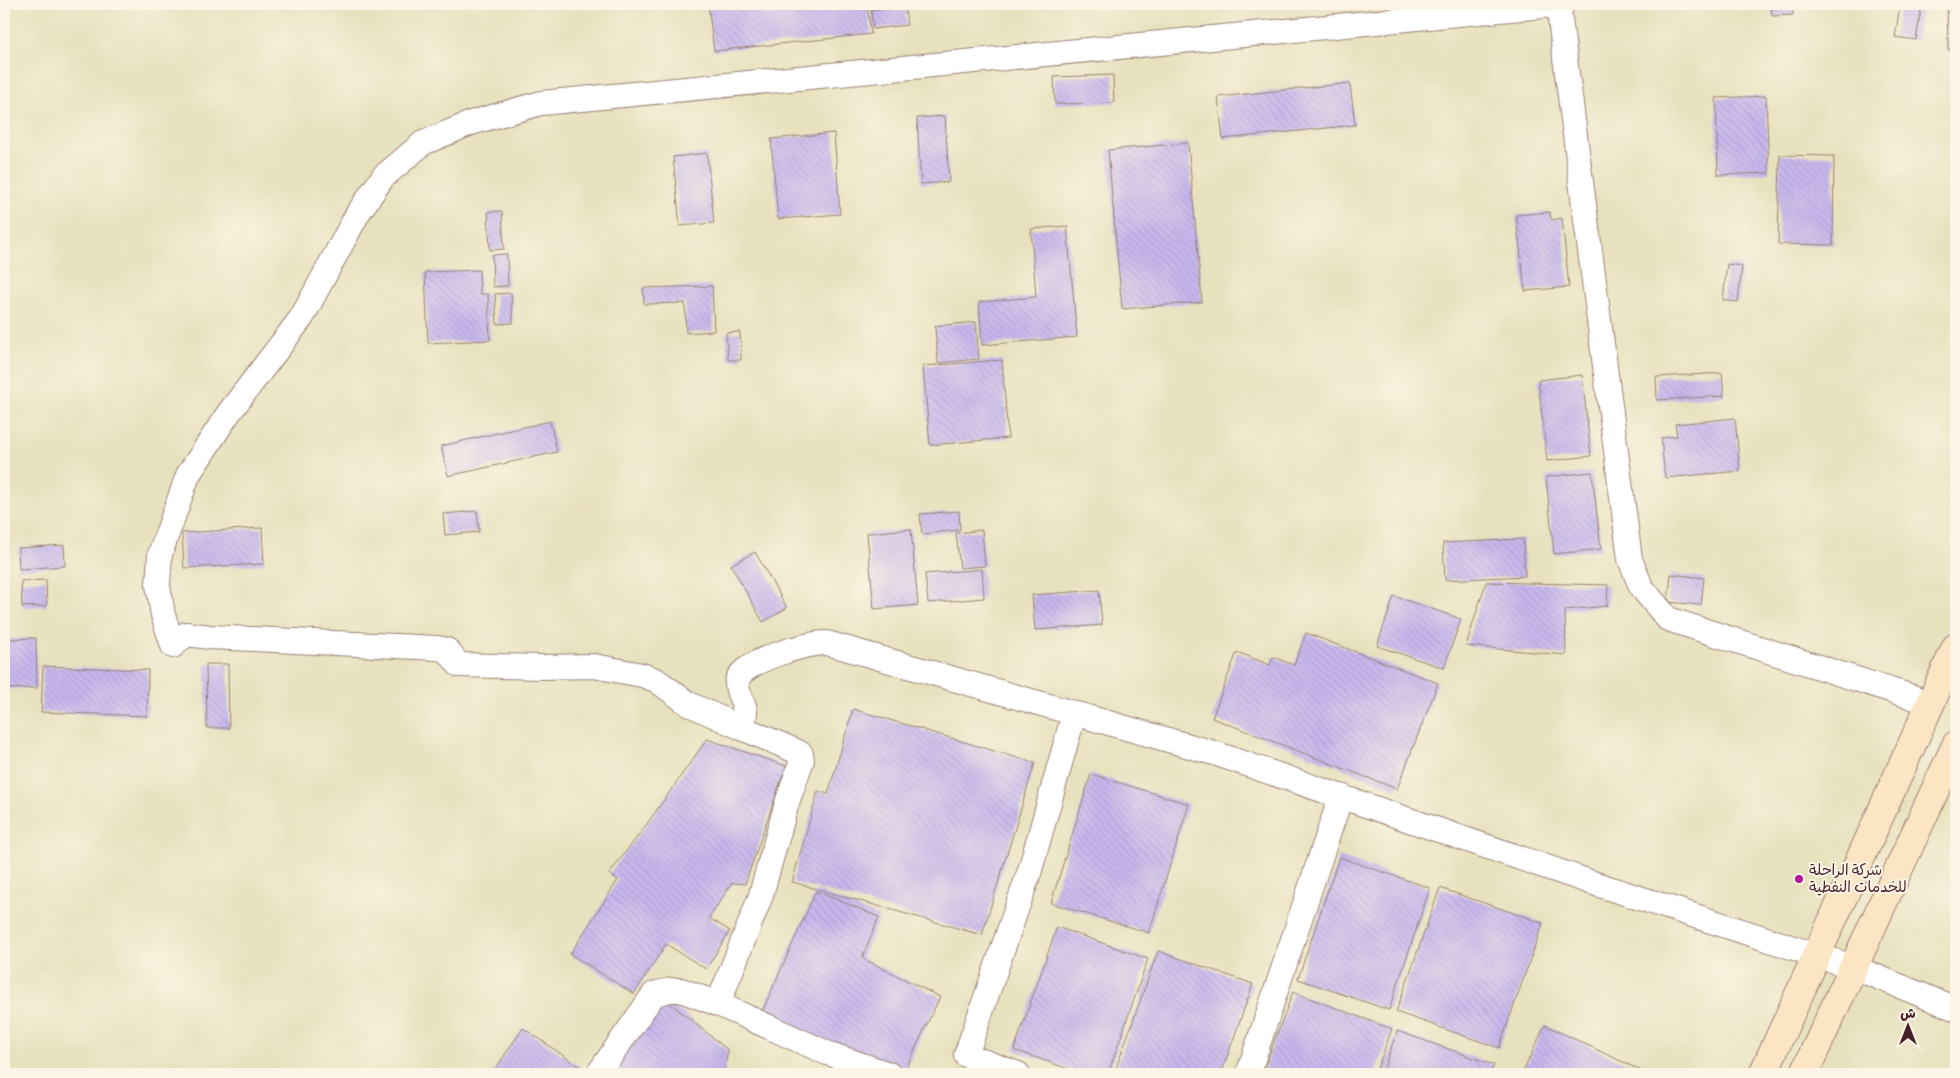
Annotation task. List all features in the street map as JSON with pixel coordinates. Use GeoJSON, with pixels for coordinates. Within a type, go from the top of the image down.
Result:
{"type":"FeatureCollection","features":[{"type":"Feature","properties":{"kind":"street"},"geometry":{"type":"LineString","coordinates":[[718,1004],[760,898],[787,803],[802,760],[801,754],[689,704],[656,680],[642,675],[594,666],[458,665],[447,650],[437,648],[210,637],[186,634],[173,646],[158,585],[160,554],[188,475],[228,414],[302,317],[358,213],[383,177],[423,143],[471,123],[541,104],[1560,4],[1630,558],[1641,587],[1668,619],[1931,703]]}},
{"type":"Feature","properties":{"kind":"street"},"geometry":{"type":"LineString","coordinates":[[742,728],[745,714],[738,689],[737,680],[739,675],[755,664],[791,649],[818,643],[836,646],[1214,753],[1590,882],[1852,967],[1956,1009]]}},
{"type":"Feature","properties":{"kind":"street"},"geometry":{"type":"LineString","coordinates":[[1762,1074],[1956,647]]}},
{"type":"Feature","properties":{"kind":"street"},"geometry":{"type":"LineString","coordinates":[[1018,1074],[962,1065],[1030,870],[1074,714]]}},
{"type":"Feature","properties":{"kind":"street"},"geometry":{"type":"LineString","coordinates":[[1804,1074],[1956,745]]}},
{"type":"Feature","properties":{"kind":"street"},"geometry":{"type":"LineString","coordinates":[[1248,1074],[1340,796]]}},
{"type":"Feature","properties":{"kind":"street"},"geometry":{"type":"LineString","coordinates":[[598,1074],[654,994],[670,990],[680,990],[718,1004],[827,1053],[889,1074]]}},
{"type":"Feature","properties":{"kind":"building"},"geometry":{"type":"Polygon","coordinates":[[[708,4],[867,4],[871,34],[714,51],[708,4]]]}},
{"type":"Feature","properties":{"kind":"building"},"geometry":{"type":"Polygon","coordinates":[[[1771,4],[1793,4],[1793,15],[1772,16],[1771,4]]]}},
{"type":"Feature","properties":{"kind":"building"},"geometry":{"type":"Polygon","coordinates":[[[1900,4],[1922,4],[1916,40],[1895,37],[1900,4]]]}},
{"type":"Feature","properties":{"kind":"building"},"geometry":{"type":"Polygon","coordinates":[[[1947,4],[1956,4],[1956,51],[1948,50],[1947,4]]]}},
{"type":"Feature","properties":{"kind":"building"},"geometry":{"type":"Polygon","coordinates":[[[905,6],[907,25],[873,29],[871,10],[905,6]]]}},
{"type":"Feature","properties":{"kind":"building"},"geometry":{"type":"Polygon","coordinates":[[[1113,75],[1114,103],[1055,104],[1054,77],[1113,75]]]}},
{"type":"Feature","properties":{"kind":"building"},"geometry":{"type":"Polygon","coordinates":[[[1350,83],[1355,125],[1223,139],[1218,97],[1350,83]]]}},
{"type":"Feature","properties":{"kind":"building"},"geometry":{"type":"Polygon","coordinates":[[[1766,96],[1769,173],[1718,175],[1716,98],[1766,96]]]}},
{"type":"Feature","properties":{"kind":"building"},"geometry":{"type":"Polygon","coordinates":[[[945,116],[949,182],[921,184],[917,118],[945,116]]]}},
{"type":"Feature","properties":{"kind":"building"},"geometry":{"type":"Polygon","coordinates":[[[834,133],[840,214],[778,219],[771,139],[834,133]]]}},
{"type":"Feature","properties":{"kind":"building"},"geometry":{"type":"Polygon","coordinates":[[[1188,143],[1202,302],[1122,309],[1108,150],[1188,143]]]}},
{"type":"Feature","properties":{"kind":"building"},"geometry":{"type":"Polygon","coordinates":[[[707,153],[714,223],[680,226],[673,157],[707,153]]]}},
{"type":"Feature","properties":{"kind":"building"},"geometry":{"type":"Polygon","coordinates":[[[1780,155],[1834,156],[1833,245],[1778,244],[1780,155]]]}},
{"type":"Feature","properties":{"kind":"building"},"geometry":{"type":"Polygon","coordinates":[[[502,211],[504,249],[490,250],[488,212],[502,211]]]}},
{"type":"Feature","properties":{"kind":"building"},"geometry":{"type":"Polygon","coordinates":[[[1550,212],[1551,220],[1562,218],[1569,287],[1525,291],[1516,215],[1550,212]]]}},
{"type":"Feature","properties":{"kind":"building"},"geometry":{"type":"Polygon","coordinates":[[[1067,226],[1077,337],[982,345],[979,302],[1036,297],[1031,229],[1067,226]]]}},
{"type":"Feature","properties":{"kind":"building"},"geometry":{"type":"Polygon","coordinates":[[[507,254],[508,286],[493,287],[492,255],[507,254]]]}},
{"type":"Feature","properties":{"kind":"building"},"geometry":{"type":"Polygon","coordinates":[[[1727,264],[1742,266],[1738,302],[1723,300],[1727,264]]]}},
{"type":"Feature","properties":{"kind":"building"},"geometry":{"type":"Polygon","coordinates":[[[479,270],[480,294],[488,294],[490,340],[428,343],[425,272],[479,270]]]}},
{"type":"Feature","properties":{"kind":"building"},"geometry":{"type":"Polygon","coordinates":[[[712,286],[714,331],[686,333],[685,303],[644,304],[643,288],[712,286]]]}},
{"type":"Feature","properties":{"kind":"building"},"geometry":{"type":"Polygon","coordinates":[[[511,293],[513,323],[497,324],[495,294],[511,293]]]}},
{"type":"Feature","properties":{"kind":"building"},"geometry":{"type":"Polygon","coordinates":[[[976,322],[979,359],[938,363],[935,326],[976,322]]]}},
{"type":"Feature","properties":{"kind":"building"},"geometry":{"type":"Polygon","coordinates":[[[740,332],[741,360],[728,360],[726,333],[740,332]]]}},
{"type":"Feature","properties":{"kind":"building"},"geometry":{"type":"Polygon","coordinates":[[[1002,360],[1008,438],[930,445],[923,366],[1002,360]]]}},
{"type":"Feature","properties":{"kind":"building"},"geometry":{"type":"Polygon","coordinates":[[[1722,373],[1724,396],[1657,400],[1656,377],[1722,373]]]}},
{"type":"Feature","properties":{"kind":"building"},"geometry":{"type":"Polygon","coordinates":[[[1582,375],[1591,456],[1547,461],[1538,380],[1582,375]]]}},
{"type":"Feature","properties":{"kind":"building"},"geometry":{"type":"Polygon","coordinates":[[[1735,418],[1740,471],[1665,478],[1661,438],[1677,436],[1675,424],[1735,418]]]}},
{"type":"Feature","properties":{"kind":"building"},"geometry":{"type":"Polygon","coordinates":[[[550,421],[557,452],[448,476],[441,446],[550,421]]]}},
{"type":"Feature","properties":{"kind":"building"},"geometry":{"type":"Polygon","coordinates":[[[1592,472],[1601,549],[1554,554],[1546,477],[1592,472]]]}},
{"type":"Feature","properties":{"kind":"building"},"geometry":{"type":"Polygon","coordinates":[[[477,511],[479,532],[445,535],[443,514],[477,511]]]}},
{"type":"Feature","properties":{"kind":"building"},"geometry":{"type":"Polygon","coordinates":[[[959,511],[960,530],[922,534],[920,514],[959,511]]]}},
{"type":"Feature","properties":{"kind":"building"},"geometry":{"type":"Polygon","coordinates":[[[262,528],[264,564],[184,568],[182,533],[262,528]]]}},
{"type":"Feature","properties":{"kind":"building"},"geometry":{"type":"Polygon","coordinates":[[[911,529],[918,605],[874,609],[867,533],[911,529]]]}},
{"type":"Feature","properties":{"kind":"building"},"geometry":{"type":"Polygon","coordinates":[[[982,530],[985,566],[960,568],[956,533],[982,530]]]}},
{"type":"Feature","properties":{"kind":"building"},"geometry":{"type":"Polygon","coordinates":[[[1523,539],[1525,576],[1445,580],[1443,543],[1523,539]]]}},
{"type":"Feature","properties":{"kind":"building"},"geometry":{"type":"Polygon","coordinates":[[[64,545],[65,566],[19,569],[18,548],[64,545]]]}},
{"type":"Feature","properties":{"kind":"building"},"geometry":{"type":"Polygon","coordinates":[[[755,552],[787,608],[763,622],[731,565],[755,552]]]}},
{"type":"Feature","properties":{"kind":"building"},"geometry":{"type":"Polygon","coordinates":[[[982,569],[984,598],[928,603],[925,574],[982,569]]]}},
{"type":"Feature","properties":{"kind":"building"},"geometry":{"type":"Polygon","coordinates":[[[1671,574],[1704,578],[1701,605],[1668,602],[1671,574]]]}},
{"type":"Feature","properties":{"kind":"building"},"geometry":{"type":"Polygon","coordinates":[[[46,580],[47,606],[22,607],[21,581],[46,580]]]}},
{"type":"Feature","properties":{"kind":"building"},"geometry":{"type":"Polygon","coordinates":[[[1486,582],[1608,585],[1607,606],[1565,610],[1566,655],[1466,646],[1486,582]]]}},
{"type":"Feature","properties":{"kind":"building"},"geometry":{"type":"Polygon","coordinates":[[[1099,590],[1102,625],[1035,630],[1032,595],[1099,590]]]}},
{"type":"Feature","properties":{"kind":"building"},"geometry":{"type":"Polygon","coordinates":[[[1394,596],[1461,619],[1444,668],[1377,646],[1394,596]]]}},
{"type":"Feature","properties":{"kind":"building"},"geometry":{"type":"Polygon","coordinates":[[[1306,633],[1438,683],[1397,789],[1212,718],[1237,652],[1270,665],[1273,657],[1294,665],[1306,633]]]}},
{"type":"Feature","properties":{"kind":"building"},"geometry":{"type":"Polygon","coordinates":[[[36,638],[37,688],[4,689],[4,639],[36,638]]]}},
{"type":"Feature","properties":{"kind":"building"},"geometry":{"type":"Polygon","coordinates":[[[206,664],[228,664],[229,728],[207,728],[206,664]]]}},
{"type":"Feature","properties":{"kind":"building"},"geometry":{"type":"Polygon","coordinates":[[[43,666],[148,670],[147,716],[41,712],[43,666]]]}},
{"type":"Feature","properties":{"kind":"building"},"geometry":{"type":"Polygon","coordinates":[[[853,709],[1035,763],[982,935],[792,882],[818,791],[828,794],[853,709]]]}},
{"type":"Feature","properties":{"kind":"building"},"geometry":{"type":"Polygon","coordinates":[[[707,739],[786,766],[745,884],[732,883],[709,918],[730,931],[706,969],[666,944],[634,994],[570,954],[618,880],[609,874],[707,739]]]}},
{"type":"Feature","properties":{"kind":"building"},"geometry":{"type":"Polygon","coordinates":[[[1091,774],[1189,804],[1149,933],[1051,903],[1091,774]]]}},
{"type":"Feature","properties":{"kind":"building"},"geometry":{"type":"Polygon","coordinates":[[[1339,857],[1430,888],[1389,1010],[1298,979],[1339,857]]]}},
{"type":"Feature","properties":{"kind":"building"},"geometry":{"type":"Polygon","coordinates":[[[1440,888],[1543,923],[1499,1048],[1396,1012],[1440,888]]]}},
{"type":"Feature","properties":{"kind":"building"},"geometry":{"type":"Polygon","coordinates":[[[816,891],[879,917],[862,958],[940,997],[903,1074],[893,1074],[762,1012],[816,891]]]}},
{"type":"Feature","properties":{"kind":"building"},"geometry":{"type":"Polygon","coordinates":[[[1057,927],[1148,959],[1108,1074],[1083,1074],[1014,1050],[1057,927]]]}},
{"type":"Feature","properties":{"kind":"building"},"geometry":{"type":"Polygon","coordinates":[[[1158,951],[1253,984],[1221,1074],[1114,1074],[1158,951]]]}},
{"type":"Feature","properties":{"kind":"building"},"geometry":{"type":"Polygon","coordinates":[[[1293,992],[1392,1029],[1375,1074],[1262,1074],[1293,992]]]}},
{"type":"Feature","properties":{"kind":"building"},"geometry":{"type":"Polygon","coordinates":[[[666,1000],[728,1050],[724,1074],[628,1074],[614,1069],[624,1074],[607,1074],[610,1068],[666,1000]]]}},
{"type":"Feature","properties":{"kind":"building"},"geometry":{"type":"Polygon","coordinates":[[[1545,1025],[1648,1074],[1522,1074],[1545,1025]]]}},
{"type":"Feature","properties":{"kind":"building"},"geometry":{"type":"Polygon","coordinates":[[[523,1028],[580,1067],[575,1074],[492,1074],[523,1028]]]}},
{"type":"Feature","properties":{"kind":"building"},"geometry":{"type":"Polygon","coordinates":[[[1397,1031],[1494,1065],[1490,1074],[1382,1074],[1397,1031]]]}},
{"type":"Feature","properties":{"kind":"place","name":"شركة الراحلة للخدمات النفطية"},"geometry":{"type":"Point","coordinates":[1799,879]}}]}
